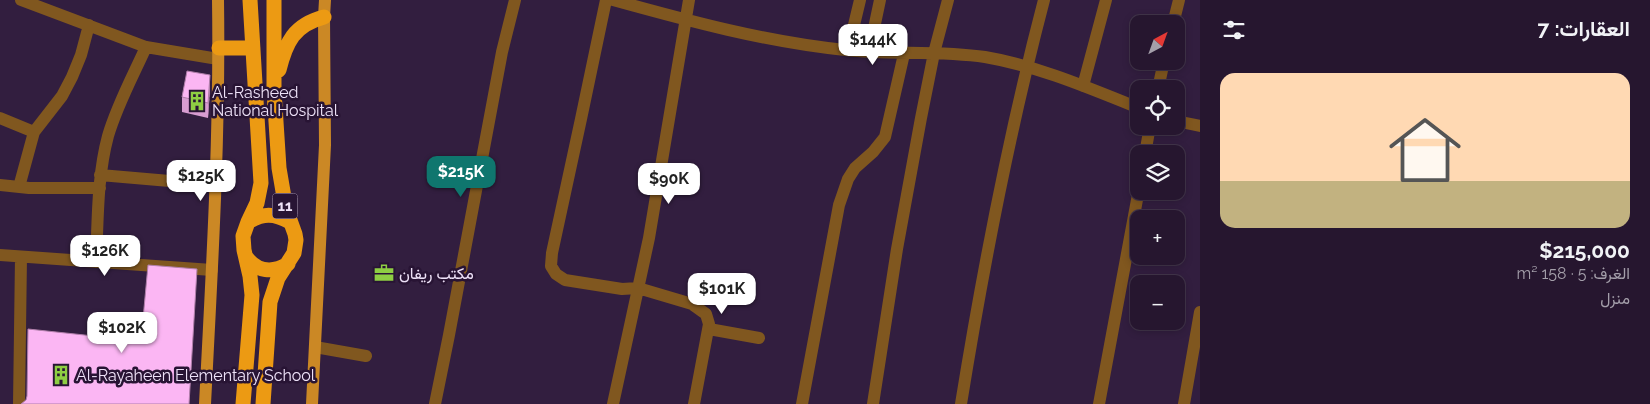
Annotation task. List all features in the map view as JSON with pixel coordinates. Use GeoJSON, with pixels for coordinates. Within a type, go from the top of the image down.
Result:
{"type":"FeatureCollection","features":[{"type":"Feature","properties":{"kind":"highway","name":"11"},"geometry":{"type":"LineString","coordinates":[[243,404],[252,295],[243,236],[257,203],[261,183],[250,0]]}},
{"type":"Feature","properties":{"kind":"highway","name":"11"},"geometry":{"type":"LineString","coordinates":[[263,404],[270,302],[278,278],[288,264],[296,246],[295,234],[280,182],[274,91],[274,0]]}},
{"type":"Feature","properties":{"kind":"highway"},"geometry":{"type":"LineString","coordinates":[[274,91],[283,55],[289,40],[308,23],[324,17]]}},
{"type":"Feature","properties":{"kind":"highway"},"geometry":{"type":"LineString","coordinates":[[219,54],[253,48]]}},
{"type":"Feature","properties":{"kind":"highway"},"geometry":{"type":"LineString","coordinates":[[248,222],[258,216],[269,214],[280,216],[290,222]]}},
{"type":"Feature","properties":{"kind":"highway"},"geometry":{"type":"LineString","coordinates":[[246,257],[250,263],[259,268],[269,270],[279,269],[288,264]]}},
{"type":"Feature","properties":{"kind":"main road"},"geometry":{"type":"LineString","coordinates":[[205,404],[216,185],[219,54],[218,0]]}},
{"type":"Feature","properties":{"kind":"main road"},"geometry":{"type":"LineString","coordinates":[[312,404],[325,145],[325,0]]}},
{"type":"Feature","properties":{"kind":"street"},"geometry":{"type":"LineString","coordinates":[[21,0],[56,6],[89,25],[146,47],[219,54]]}},
{"type":"Feature","properties":{"kind":"street"},"geometry":{"type":"LineString","coordinates":[[435,404],[502,52],[515,0]]}},
{"type":"Feature","properties":{"kind":"street"},"geometry":{"type":"LineString","coordinates":[[606,0],[552,253],[551,266],[556,274],[574,282],[622,289],[638,288],[703,310],[708,318],[708,329],[694,404]]}},
{"type":"Feature","properties":{"kind":"street"},"geometry":{"type":"LineString","coordinates":[[613,0],[686,20],[760,37],[869,52],[934,53],[986,57],[1026,67],[1130,104]]}},
{"type":"Feature","properties":{"kind":"street"},"geometry":{"type":"LineString","coordinates":[[613,404],[649,238],[689,0]]}},
{"type":"Feature","properties":{"kind":"street"},"geometry":{"type":"LineString","coordinates":[[848,50],[860,0]]}},
{"type":"Feature","properties":{"kind":"street"},"geometry":{"type":"LineString","coordinates":[[869,52],[880,0]]}},
{"type":"Feature","properties":{"kind":"street"},"geometry":{"type":"LineString","coordinates":[[873,404],[897,249],[934,53],[948,0]]}},
{"type":"Feature","properties":{"kind":"street"},"geometry":{"type":"LineString","coordinates":[[961,404],[997,202],[1026,67],[1044,0]]}},
{"type":"Feature","properties":{"kind":"street"},"geometry":{"type":"LineString","coordinates":[[1083,86],[1106,0]]}},
{"type":"Feature","properties":{"kind":"street"},"geometry":{"type":"LineString","coordinates":[[1175,15],[1179,0]]}},
{"type":"Feature","properties":{"kind":"street"},"geometry":{"type":"LineString","coordinates":[[19,187],[34,132],[62,96],[72,78],[81,55],[89,25]]}},
{"type":"Feature","properties":{"kind":"street"},"geometry":{"type":"LineString","coordinates":[[96,262],[100,182],[108,136],[146,47]]}},
{"type":"Feature","properties":{"kind":"street"},"geometry":{"type":"LineString","coordinates":[[802,404],[839,205],[844,189],[855,168],[873,152],[885,137],[904,54]]}},
{"type":"Feature","properties":{"kind":"street"},"geometry":{"type":"LineString","coordinates":[[0,118],[34,132]]}},
{"type":"Feature","properties":{"kind":"street"},"geometry":{"type":"LineString","coordinates":[[1185,123],[1200,126]]}},
{"type":"Feature","properties":{"kind":"street"},"geometry":{"type":"LineString","coordinates":[[0,185],[19,187],[100,182],[216,185]]}},
{"type":"Feature","properties":{"kind":"street"},"geometry":{"type":"LineString","coordinates":[[1099,404],[1137,200]]}},
{"type":"Feature","properties":{"kind":"street"},"geometry":{"type":"LineString","coordinates":[[0,255],[212,270]]}},
{"type":"Feature","properties":{"kind":"street"},"geometry":{"type":"LineString","coordinates":[[19,404],[21,257]]}},
{"type":"Feature","properties":{"kind":"street"},"geometry":{"type":"LineString","coordinates":[[1184,404],[1200,312]]}},
{"type":"Feature","properties":{"kind":"street"},"geometry":{"type":"LineString","coordinates":[[708,329],[759,338]]}},
{"type":"Feature","properties":{"kind":"street"},"geometry":{"type":"LineString","coordinates":[[316,347],[366,356]]}},
{"type":"Feature","properties":{"kind":"building"},"geometry":{"type":"Polygon","coordinates":[[[187,71],[210,75],[208,103],[182,97],[187,71]]]}},
{"type":"Feature","properties":{"kind":"building"},"geometry":{"type":"Polygon","coordinates":[[[148,265],[197,269],[189,404],[21,404],[26,400],[27,396],[28,329],[141,341],[148,265]]]}},
{"type":"Feature","properties":{"kind":"place","name":"Al-Rasheed National Hospital"},"geometry":{"type":"Point","coordinates":[197,101]}},
{"type":"Feature","properties":{"kind":"place","name":"مكتب ريفان"},"geometry":{"type":"Point","coordinates":[384,273]}},
{"type":"Feature","properties":{"kind":"place","name":"Al-Rayaheen Elementary School"},"geometry":{"type":"Point","coordinates":[61,375]}}]}
